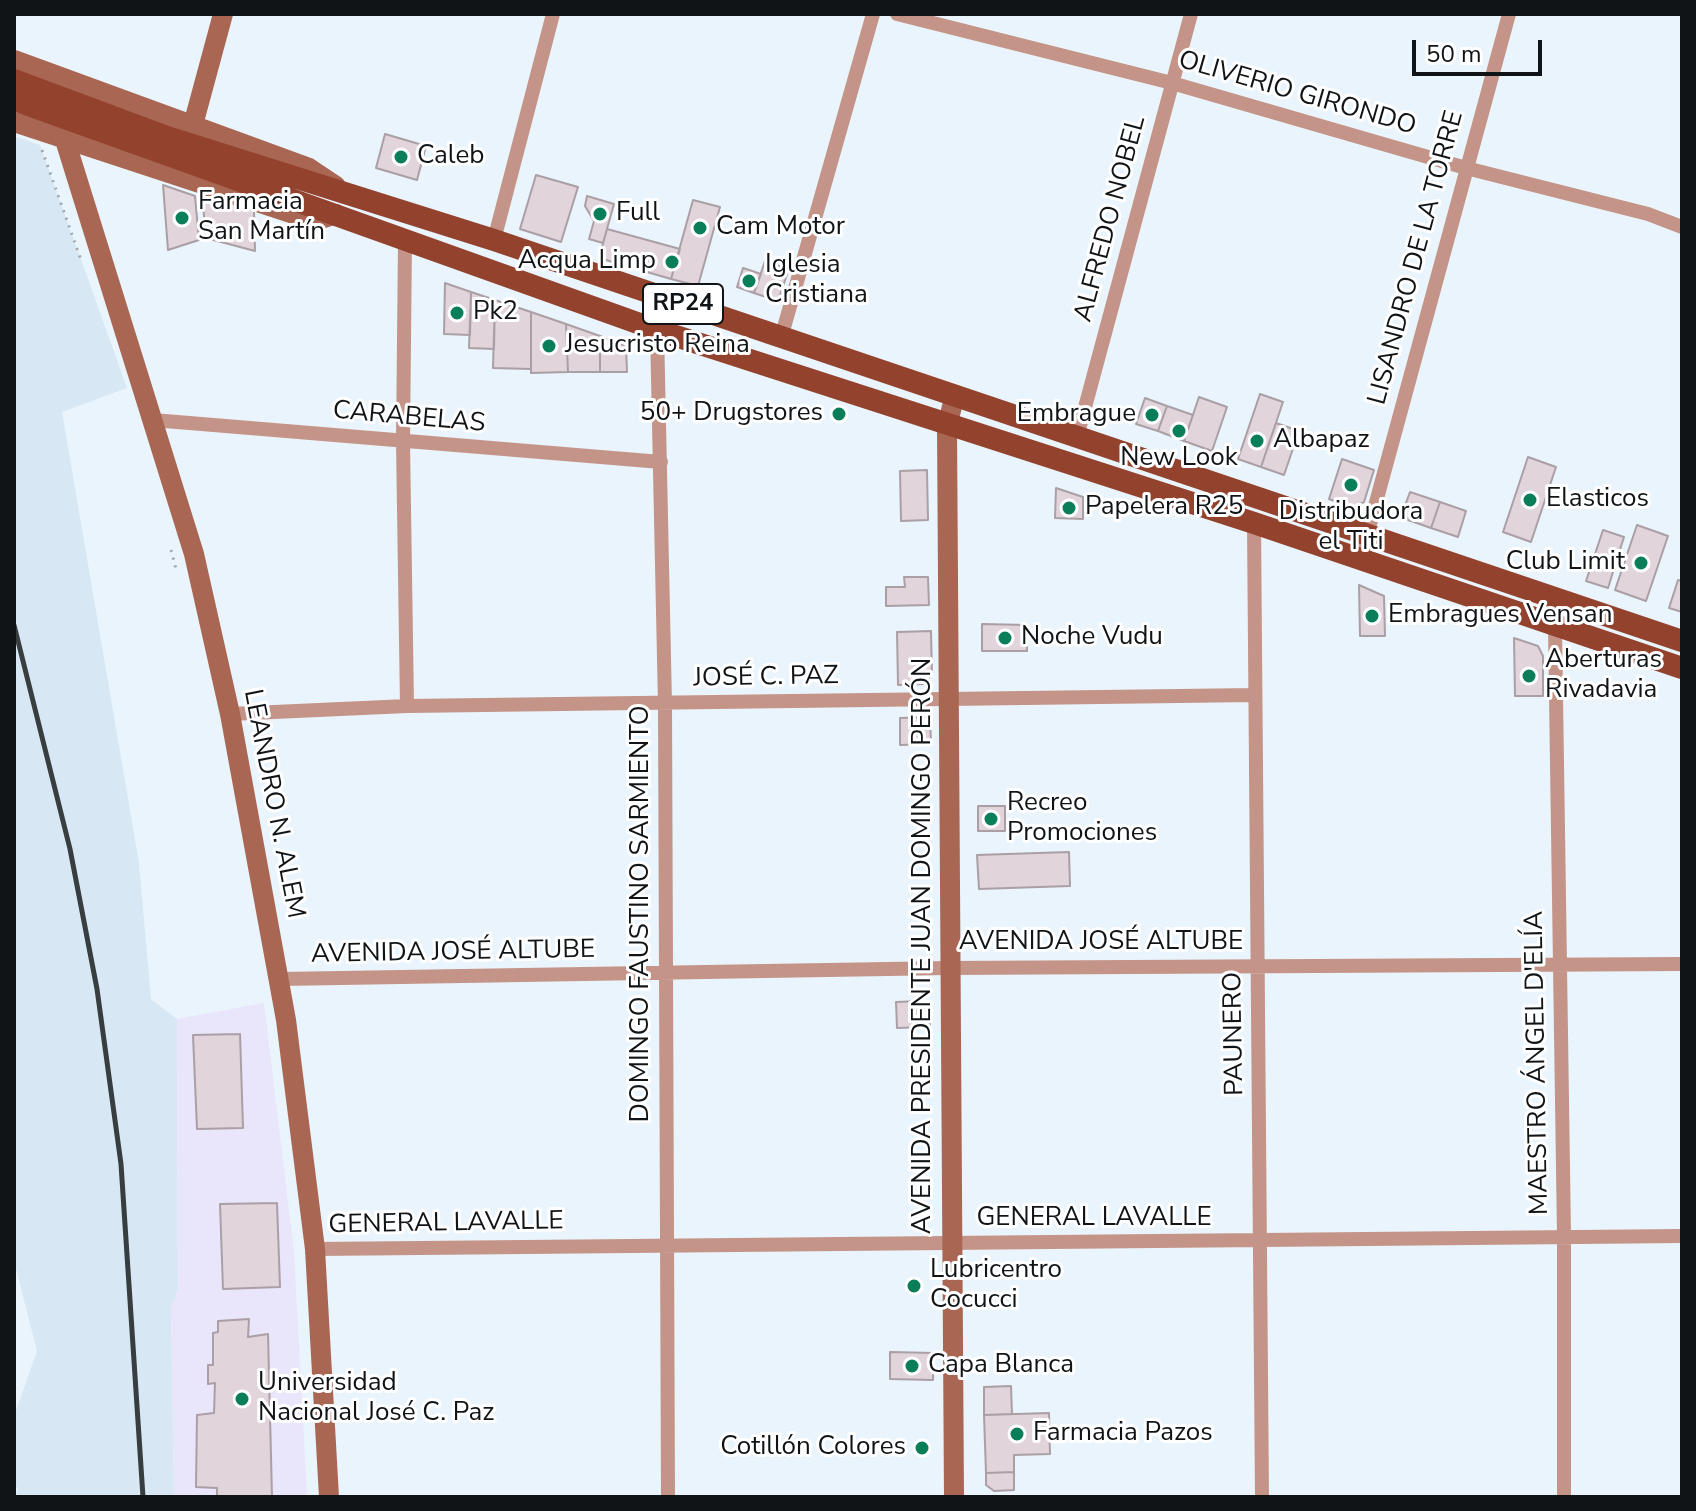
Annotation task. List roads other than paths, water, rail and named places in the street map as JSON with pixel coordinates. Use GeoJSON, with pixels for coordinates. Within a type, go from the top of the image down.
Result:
{"type":"FeatureCollection","features":[{"type":"Feature","properties":{"kind":"main road","name":"RP24"},"geometry":{"type":"LineString","coordinates":[[14,80],[167,137],[494,240],[1682,641]]}},
{"type":"Feature","properties":{"kind":"main road","name":"RP24"},"geometry":{"type":"LineString","coordinates":[[14,100],[657,330],[1254,523],[1555,628],[1682,668]]}},
{"type":"Feature","properties":{"kind":"street"},"geometry":{"type":"LineString","coordinates":[[193,125],[223,14]]}},
{"type":"Feature","properties":{"kind":"street"},"geometry":{"type":"LineString","coordinates":[[494,240],[553,14]]}},
{"type":"Feature","properties":{"kind":"street"},"geometry":{"type":"LineString","coordinates":[[781,338],[873,14]]}},
{"type":"Feature","properties":{"kind":"street","name":"OLIVERIO GIRONDO"},"geometry":{"type":"LineString","coordinates":[[897,14],[1172,83],[1466,168],[1648,214],[1682,227]]}},
{"type":"Feature","properties":{"kind":"street","name":"ALFREDO NOBEL"},"geometry":{"type":"LineString","coordinates":[[1077,437],[1191,14]]}},
{"type":"Feature","properties":{"kind":"street","name":"LISANDRO DE LA TORRE"},"geometry":{"type":"LineString","coordinates":[[1360,561],[1509,14]]}},
{"type":"Feature","properties":{"kind":"street"},"geometry":{"type":"LineString","coordinates":[[14,60],[309,168],[346,192]]}},
{"type":"Feature","properties":{"kind":"street"},"geometry":{"type":"LineString","coordinates":[[14,122],[315,221],[336,214]]}},
{"type":"Feature","properties":{"kind":"street","name":"LEANDRO N. ALEM"},"geometry":{"type":"LineString","coordinates":[[65,140],[194,554],[230,714],[280,979],[315,1249],[329,1497]]}},
{"type":"Feature","properties":{"kind":"street"},"geometry":{"type":"LineString","coordinates":[[405,239],[403,442],[407,706]]}},
{"type":"Feature","properties":{"kind":"street","name":"DOMINGO FAUSTINO SARMIENTO"},"geometry":{"type":"LineString","coordinates":[[657,330],[665,705],[668,1497]]}},
{"type":"Feature","properties":{"kind":"street","name":"AVENIDA PRESIDENTE JUAN DOMINGO PERÓN"},"geometry":{"type":"LineString","coordinates":[[954,1497],[948,968],[947,426],[955,395]]}},
{"type":"Feature","properties":{"kind":"street","name":"CARABELAS"},"geometry":{"type":"LineString","coordinates":[[153,420],[661,462]]}},
{"type":"Feature","properties":{"kind":"street","name":"PAUNERO"},"geometry":{"type":"LineString","coordinates":[[1254,523],[1262,1497]]}},
{"type":"Feature","properties":{"kind":"street","name":"MAESTRO ÁNGEL D'ELÍA"},"geometry":{"type":"LineString","coordinates":[[1555,628],[1564,1235],[1564,1497]]}},
{"type":"Feature","properties":{"kind":"street","name":"JOSÉ C. PAZ"},"geometry":{"type":"LineString","coordinates":[[230,714],[407,706],[1255,695]]}},
{"type":"Feature","properties":{"kind":"street","name":"AVENIDA JOSÉ ALTUBE"},"geometry":{"type":"LineString","coordinates":[[280,979],[948,968],[1682,964]]}},
{"type":"Feature","properties":{"kind":"street","name":"GENERAL LAVALLE"},"geometry":{"type":"LineString","coordinates":[[315,1249],[1682,1236]]}},
{"type":"Feature","properties":{"kind":"railway"},"geometry":{"type":"LineString","coordinates":[[14,625],[70,849],[97,989],[121,1164],[143,1497]]}},
{"type":"Feature","properties":{"kind":"place","name":"Caleb"},"geometry":{"type":"Point","coordinates":[401,157]}},
{"type":"Feature","properties":{"kind":"place","name":"Full"},"geometry":{"type":"Point","coordinates":[600,214]}},
{"type":"Feature","properties":{"kind":"place","name":"Farmacia San Martín"},"geometry":{"type":"Point","coordinates":[182,218]}},
{"type":"Feature","properties":{"kind":"place","name":"Cam Motor"},"geometry":{"type":"Point","coordinates":[700,228]}},
{"type":"Feature","properties":{"kind":"place","name":"Acqua Limp"},"geometry":{"type":"Point","coordinates":[672,262]}},
{"type":"Feature","properties":{"kind":"place","name":"Iglesia Cristiana"},"geometry":{"type":"Point","coordinates":[749,281]}},
{"type":"Feature","properties":{"kind":"place","name":"Pk2"},"geometry":{"type":"Point","coordinates":[457,313]}},
{"type":"Feature","properties":{"kind":"place","name":"Jesucristo Reina"},"geometry":{"type":"Point","coordinates":[549,346]}},
{"type":"Feature","properties":{"kind":"place","name":"50+ Drugstores"},"geometry":{"type":"Point","coordinates":[839,414]}},
{"type":"Feature","properties":{"kind":"place","name":"Embrague"},"geometry":{"type":"Point","coordinates":[1152,415]}},
{"type":"Feature","properties":{"kind":"place","name":"New Look"},"geometry":{"type":"Point","coordinates":[1179,431]}},
{"type":"Feature","properties":{"kind":"place","name":"Albapaz"},"geometry":{"type":"Point","coordinates":[1257,441]}},
{"type":"Feature","properties":{"kind":"place","name":"Distribudora el Titi"},"geometry":{"type":"Point","coordinates":[1351,485]}},
{"type":"Feature","properties":{"kind":"place","name":"Elasticos"},"geometry":{"type":"Point","coordinates":[1530,500]}},
{"type":"Feature","properties":{"kind":"place","name":"Papelera R25"},"geometry":{"type":"Point","coordinates":[1069,508]}},
{"type":"Feature","properties":{"kind":"place","name":"Club Limit"},"geometry":{"type":"Point","coordinates":[1641,563]}},
{"type":"Feature","properties":{"kind":"place","name":"Embragues Vensan"},"geometry":{"type":"Point","coordinates":[1372,616]}},
{"type":"Feature","properties":{"kind":"place","name":"Noche Vudu"},"geometry":{"type":"Point","coordinates":[1005,638]}},
{"type":"Feature","properties":{"kind":"place","name":"Aberturas Rivadavia"},"geometry":{"type":"Point","coordinates":[1529,676]}},
{"type":"Feature","properties":{"kind":"place","name":"Recreo Promociones"},"geometry":{"type":"Point","coordinates":[991,819]}},
{"type":"Feature","properties":{"kind":"place","name":"Lubricentro Cocucci"},"geometry":{"type":"Point","coordinates":[914,1286]}},
{"type":"Feature","properties":{"kind":"place","name":"Capa Blanca"},"geometry":{"type":"Point","coordinates":[912,1366]}},
{"type":"Feature","properties":{"kind":"place","name":"Universidad Nacional José C. Paz"},"geometry":{"type":"Point","coordinates":[242,1399]}},
{"type":"Feature","properties":{"kind":"place","name":"Farmacia Pazos"},"geometry":{"type":"Point","coordinates":[1017,1434]}},
{"type":"Feature","properties":{"kind":"place","name":"Cotillón Colores"},"geometry":{"type":"Point","coordinates":[922,1448]}}]}
